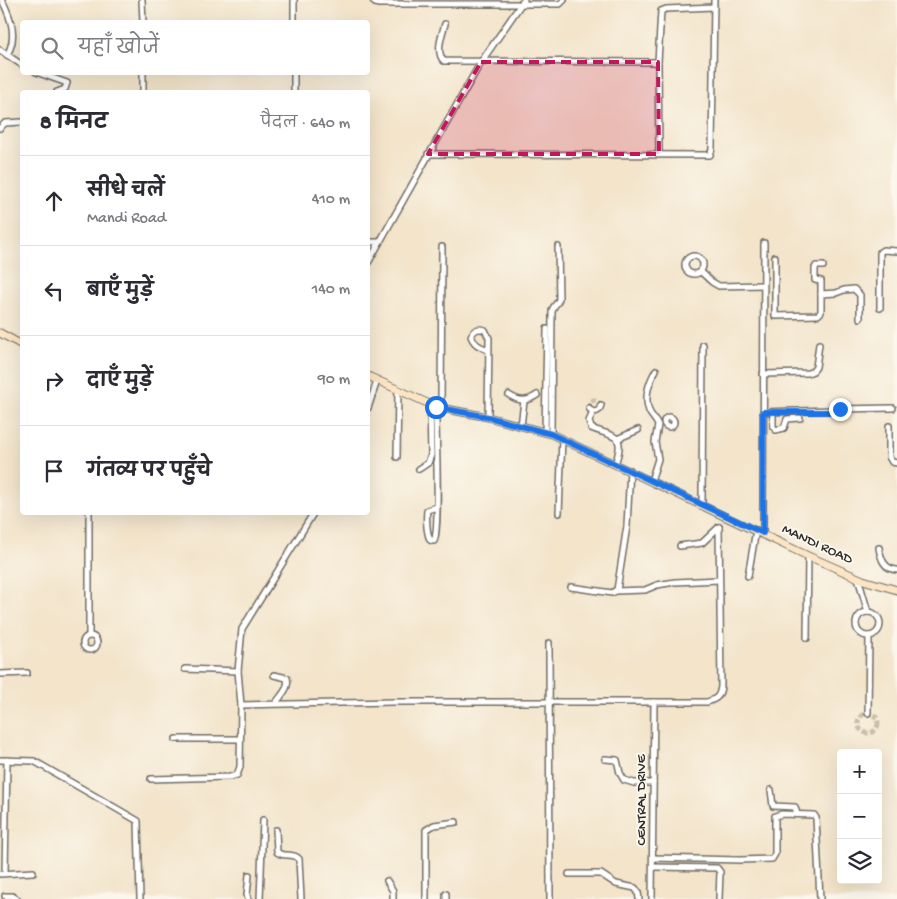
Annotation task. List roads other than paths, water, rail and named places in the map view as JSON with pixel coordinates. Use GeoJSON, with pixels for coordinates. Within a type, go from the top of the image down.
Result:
{"type":"FeatureCollection","features":[{"type":"Feature","properties":{"kind":"street"},"geometry":{"type":"LineString","coordinates":[[2,0],[13,32],[13,43],[7,55]]}},
{"type":"Feature","properties":{"kind":"street"},"geometry":{"type":"LineString","coordinates":[[142,0],[142,20]]}},
{"type":"Feature","properties":{"kind":"street"},"geometry":{"type":"LineString","coordinates":[[294,0],[294,20]]}},
{"type":"Feature","properties":{"kind":"street"},"geometry":{"type":"LineString","coordinates":[[373,0],[378,4],[523,2],[560,4],[564,0]]}},
{"type":"Feature","properties":{"kind":"street"},"geometry":{"type":"LineString","coordinates":[[428,154],[711,154],[714,0]]}},
{"type":"Feature","properties":{"kind":"street"},"geometry":{"type":"LineString","coordinates":[[370,259],[481,62],[523,2]]}},
{"type":"Feature","properties":{"kind":"street"},"geometry":{"type":"LineString","coordinates":[[659,154],[658,62],[660,14],[662,10],[714,7]]}},
{"type":"Feature","properties":{"kind":"street"},"geometry":{"type":"LineString","coordinates":[[445,24],[440,46],[444,61],[658,62]]}},
{"type":"Feature","properties":{"kind":"street"},"geometry":{"type":"LineString","coordinates":[[0,50],[20,64]]}},
{"type":"Feature","properties":{"kind":"street"},"geometry":{"type":"LineString","coordinates":[[46,75],[67,83],[63,90]]}},
{"type":"Feature","properties":{"kind":"street"},"geometry":{"type":"LineString","coordinates":[[143,90],[144,75]]}},
{"type":"Feature","properties":{"kind":"street"},"geometry":{"type":"LineString","coordinates":[[294,75],[294,90]]}},
{"type":"Feature","properties":{"kind":"street"},"geometry":{"type":"LineString","coordinates":[[0,128],[5,124],[20,122]]}},
{"type":"Feature","properties":{"kind":"street"},"geometry":{"type":"LineString","coordinates":[[370,242],[379,242]]}},
{"type":"Feature","properties":{"kind":"street"},"geometry":{"type":"LineString","coordinates":[[748,576],[759,532],[763,412],[764,243]]}},
{"type":"Feature","properties":{"kind":"street"},"geometry":{"type":"LineString","coordinates":[[437,507],[427,510],[427,531],[430,540],[434,541],[437,533],[437,507],[436,406],[442,247]]}},
{"type":"Feature","properties":{"kind":"street"},"geometry":{"type":"LineString","coordinates":[[548,433],[552,312],[559,299],[558,247]]}},
{"type":"Feature","properties":{"kind":"street"},"geometry":{"type":"LineString","coordinates":[[880,308],[880,252],[883,250],[897,250]]}},
{"type":"Feature","properties":{"kind":"street"},"geometry":{"type":"LineString","coordinates":[[775,257],[775,316],[818,315],[820,312],[821,281],[815,280],[814,271],[816,266],[823,266]]}},
{"type":"Feature","properties":{"kind":"street"},"geometry":{"type":"LineString","coordinates":[[700,271],[719,286],[763,285]]}},
{"type":"Feature","properties":{"kind":"street"},"geometry":{"type":"LineString","coordinates":[[764,273],[774,273]]}},
{"type":"Feature","properties":{"kind":"street"},"geometry":{"type":"LineString","coordinates":[[821,294],[856,289],[860,295],[860,318]]}},
{"type":"Feature","properties":{"kind":"street"},"geometry":{"type":"LineString","coordinates":[[547,329],[548,433]]}},
{"type":"Feature","properties":{"kind":"street"},"geometry":{"type":"LineString","coordinates":[[0,333],[20,344]]}},
{"type":"Feature","properties":{"kind":"street"},"geometry":{"type":"LineString","coordinates":[[763,374],[808,373],[813,371],[816,366],[818,344]]}},
{"type":"Feature","properties":{"kind":"street"},"geometry":{"type":"LineString","coordinates":[[702,504],[703,345]]}},
{"type":"Feature","properties":{"kind":"street"},"geometry":{"type":"LineString","coordinates":[[488,350],[488,417]]}},
{"type":"Feature","properties":{"kind":"street"},"geometry":{"type":"LineString","coordinates":[[651,481],[658,460],[655,442],[661,424],[649,411],[647,398],[649,384],[656,370]]}},
{"type":"Feature","properties":{"kind":"street","name":"MANDI ROAD"},"geometry":{"type":"LineString","coordinates":[[370,377],[436,406],[548,433],[702,504],[808,556],[858,578],[897,590]]}},
{"type":"Feature","properties":{"kind":"street"},"geometry":{"type":"LineString","coordinates":[[370,402],[377,381]]}},
{"type":"Feature","properties":{"kind":"street"},"geometry":{"type":"LineString","coordinates":[[397,457],[398,390]]}},
{"type":"Feature","properties":{"kind":"street"},"geometry":{"type":"LineString","coordinates":[[509,395],[520,401],[528,401],[537,395]]}},
{"type":"Feature","properties":{"kind":"street"},"geometry":{"type":"LineString","coordinates":[[521,426],[524,401]]}},
{"type":"Feature","properties":{"kind":"street"},"geometry":{"type":"LineString","coordinates":[[600,405],[599,410],[591,410],[589,421],[591,428],[610,433],[617,439],[619,448],[615,464]]}},
{"type":"Feature","properties":{"kind":"street"},"geometry":{"type":"LineString","coordinates":[[419,468],[428,463],[431,455],[436,406]]}},
{"type":"Feature","properties":{"kind":"street"},"geometry":{"type":"LineString","coordinates":[[763,412],[833,410],[837,412],[840,409],[893,408]]}},
{"type":"Feature","properties":{"kind":"street"},"geometry":{"type":"LineString","coordinates":[[773,412],[773,427],[776,430],[784,428],[787,419],[800,418]]}},
{"type":"Feature","properties":{"kind":"street"},"geometry":{"type":"LineString","coordinates":[[890,426],[889,458],[892,462],[897,463]]}},
{"type":"Feature","properties":{"kind":"street"},"geometry":{"type":"LineString","coordinates":[[617,439],[638,430]]}},
{"type":"Feature","properties":{"kind":"street"},"geometry":{"type":"LineString","coordinates":[[559,513],[562,439]]}},
{"type":"Feature","properties":{"kind":"street"},"geometry":{"type":"LineString","coordinates":[[615,591],[621,571],[626,534],[630,470]]}},
{"type":"Feature","properties":{"kind":"street"},"geometry":{"type":"LineString","coordinates":[[89,515],[89,636]]}},
{"type":"Feature","properties":{"kind":"street"},"geometry":{"type":"LineString","coordinates":[[151,779],[236,776],[240,767],[238,671],[240,635],[244,624],[312,515]]}},
{"type":"Feature","properties":{"kind":"street"},"geometry":{"type":"LineString","coordinates":[[240,705],[276,703],[707,702],[717,698],[721,686],[719,527],[702,543],[680,546]]}},
{"type":"Feature","properties":{"kind":"street"},"geometry":{"type":"LineString","coordinates":[[879,548],[884,564],[890,569],[897,570]]}},
{"type":"Feature","properties":{"kind":"street"},"geometry":{"type":"LineString","coordinates":[[807,638],[808,556]]}},
{"type":"Feature","properties":{"kind":"street"},"geometry":{"type":"LineString","coordinates":[[858,578],[868,612]]}},
{"type":"Feature","properties":{"kind":"street"},"geometry":{"type":"LineString","coordinates":[[571,587],[605,592],[642,591],[663,584],[719,580]]}},
{"type":"Feature","properties":{"kind":"street"},"geometry":{"type":"LineString","coordinates":[[868,612],[877,616],[880,623],[878,630],[869,636],[861,634],[856,624],[861,614],[868,612]]}},
{"type":"Feature","properties":{"kind":"street"},"geometry":{"type":"LineString","coordinates":[[868,713],[869,636]]}},
{"type":"Feature","properties":{"kind":"street"},"geometry":{"type":"LineString","coordinates":[[549,643],[550,899]]}},
{"type":"Feature","properties":{"kind":"street"},"geometry":{"type":"LineString","coordinates":[[185,669],[238,671]]}},
{"type":"Feature","properties":{"kind":"street"},"geometry":{"type":"LineString","coordinates":[[0,674],[27,673]]}},
{"type":"Feature","properties":{"kind":"street"},"geometry":{"type":"LineString","coordinates":[[274,676],[287,678],[288,683],[276,703]]}},
{"type":"Feature","properties":{"kind":"street","name":"CENTRAL DRIVE"},"geometry":{"type":"LineString","coordinates":[[652,899],[654,702]]}},
{"type":"Feature","properties":{"kind":"street"},"geometry":{"type":"LineString","coordinates":[[176,739],[240,739]]}},
{"type":"Feature","properties":{"kind":"street"},"geometry":{"type":"LineString","coordinates":[[605,759],[617,760],[624,780],[634,783],[653,784]]}},
{"type":"Feature","properties":{"kind":"street"},"geometry":{"type":"LineString","coordinates":[[0,760],[34,761],[138,822],[140,899]]}},
{"type":"Feature","properties":{"kind":"street"},"geometry":{"type":"LineString","coordinates":[[7,760],[2,874],[34,872]]}},
{"type":"Feature","properties":{"kind":"street"},"geometry":{"type":"LineString","coordinates":[[771,790],[773,806],[795,807],[797,814]]}},
{"type":"Feature","properties":{"kind":"street"},"geometry":{"type":"LineString","coordinates":[[653,858],[740,860],[772,858],[775,854],[776,816],[780,814],[816,816],[820,899]]}},
{"type":"Feature","properties":{"kind":"street"},"geometry":{"type":"LineString","coordinates":[[260,899],[263,820]]}},
{"type":"Feature","properties":{"kind":"street"},"geometry":{"type":"LineString","coordinates":[[426,899],[426,830],[434,825],[456,822]]}},
{"type":"Feature","properties":{"kind":"street"},"geometry":{"type":"LineString","coordinates":[[276,830],[277,852],[280,855],[295,855],[299,858],[301,899]]}},
{"type":"Feature","properties":{"kind":"street"},"geometry":{"type":"LineString","coordinates":[[653,867],[717,868],[720,872],[720,899]]}},
{"type":"Feature","properties":{"kind":"street"},"geometry":{"type":"LineString","coordinates":[[569,874],[600,874],[616,884],[635,888],[639,899]]}},
{"type":"Feature","properties":{"kind":"street"},"geometry":{"type":"LineString","coordinates":[[248,899],[249,875]]}},
{"type":"Feature","properties":{"kind":"street"},"geometry":{"type":"LineString","coordinates":[[387,882],[393,891],[392,899]]}},
{"type":"Feature","properties":{"kind":"street"},"geometry":{"type":"LineString","coordinates":[[5,896],[12,896],[17,899]]}},
{"type":"Feature","properties":{"kind":"tunnel"},"geometry":{"type":"LineString","coordinates":[[589,408],[590,402],[593,400],[601,405]]}},
{"type":"Feature","properties":{"kind":"tunnel"},"geometry":{"type":"LineString","coordinates":[[868,713],[875,716],[878,723],[875,730],[868,733],[861,730],[858,723],[861,716],[868,713]]}}]}
